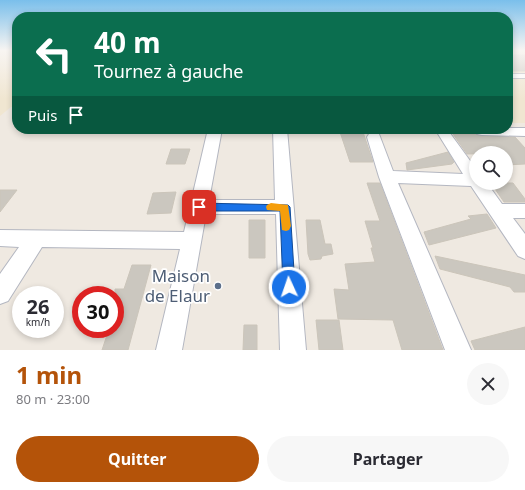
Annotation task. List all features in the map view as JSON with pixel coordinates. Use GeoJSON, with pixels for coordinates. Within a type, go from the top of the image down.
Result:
{"type":"FeatureCollection","features":[{"type":"Feature","properties":{"kind":"street"},"geometry":{"type":"LineString","coordinates":[[513,132],[525,132]]}},
{"type":"Feature","properties":{"kind":"street"},"geometry":{"type":"LineString","coordinates":[[169,350],[214,134]]}},
{"type":"Feature","properties":{"kind":"street"},"geometry":{"type":"LineString","coordinates":[[280,134],[293,350]]}},
{"type":"Feature","properties":{"kind":"street"},"geometry":{"type":"LineString","coordinates":[[444,134],[469,171]]}},
{"type":"Feature","properties":{"kind":"street"},"geometry":{"type":"LineString","coordinates":[[374,137],[387,177],[458,350]]}},
{"type":"Feature","properties":{"kind":"street"},"geometry":{"type":"LineString","coordinates":[[387,177],[469,181]]}},
{"type":"Feature","properties":{"kind":"street"},"geometry":{"type":"LineString","coordinates":[[482,190],[525,250]]}},
{"type":"Feature","properties":{"kind":"street"},"geometry":{"type":"LineString","coordinates":[[199,207],[285,207]]}},
{"type":"Feature","properties":{"kind":"street"},"geometry":{"type":"LineString","coordinates":[[497,211],[525,211]]}},
{"type":"Feature","properties":{"kind":"street"},"geometry":{"type":"LineString","coordinates":[[0,238],[192,241]]}},
{"type":"Feature","properties":{"kind":"street"},"geometry":{"type":"LineString","coordinates":[[0,293],[36,239]]}},
{"type":"Feature","properties":{"kind":"lane"},"geometry":{"type":"LineString","coordinates":[[513,76],[525,76]]}},
{"type":"Feature","properties":{"kind":"shaded area"},"geometry":{"type":"Polygon","coordinates":[[[0,66],[12,66],[12,107],[0,116],[0,66]]]}},
{"type":"Feature","properties":{"kind":"shaded area"},"geometry":{"type":"Polygon","coordinates":[[[513,66],[525,66],[525,123],[513,123],[513,66]]]}},
{"type":"Feature","properties":{"kind":"building"},"geometry":{"type":"Polygon","coordinates":[[[513,66],[525,66],[525,71],[513,71],[513,66]]]}},
{"type":"Feature","properties":{"kind":"building"},"geometry":{"type":"Polygon","coordinates":[[[341,134],[364,134],[373,162],[350,162],[341,134]]]}},
{"type":"Feature","properties":{"kind":"building"},"geometry":{"type":"Polygon","coordinates":[[[453,134],[515,137],[525,148],[525,164],[513,165],[513,146],[469,146],[469,154],[467,154],[453,134]]]}},
{"type":"Feature","properties":{"kind":"building"},"geometry":{"type":"Polygon","coordinates":[[[171,149],[190,149],[185,164],[166,164],[171,149]]]}},
{"type":"Feature","properties":{"kind":"building"},"geometry":{"type":"Polygon","coordinates":[[[448,152],[454,162],[452,164],[407,170],[406,163],[448,152]]]}},
{"type":"Feature","properties":{"kind":"building"},"geometry":{"type":"Polygon","coordinates":[[[367,183],[380,183],[443,350],[402,350],[393,320],[338,319],[334,289],[349,290],[345,264],[375,262],[371,248],[373,248],[365,221],[380,221],[367,183]]]}},
{"type":"Feature","properties":{"kind":"building"},"geometry":{"type":"Polygon","coordinates":[[[513,183],[525,199],[525,202],[504,202],[496,190],[513,190],[513,183]]]}},
{"type":"Feature","properties":{"kind":"building"},"geometry":{"type":"Polygon","coordinates":[[[0,190],[17,190],[0,212],[0,190]]]}},
{"type":"Feature","properties":{"kind":"building"},"geometry":{"type":"Polygon","coordinates":[[[176,192],[171,213],[147,214],[153,193],[176,192]]]}},
{"type":"Feature","properties":{"kind":"building"},"geometry":{"type":"Polygon","coordinates":[[[487,214],[496,228],[429,245],[424,232],[471,219],[468,216],[487,214]]]}},
{"type":"Feature","properties":{"kind":"building"},"geometry":{"type":"Polygon","coordinates":[[[249,220],[265,220],[265,258],[249,258],[249,220]]]}},
{"type":"Feature","properties":{"kind":"building"},"geometry":{"type":"Polygon","coordinates":[[[306,220],[320,220],[325,244],[331,244],[333,254],[322,256],[321,259],[310,260],[308,254],[306,220]]]}},
{"type":"Feature","properties":{"kind":"building"},"geometry":{"type":"Polygon","coordinates":[[[435,256],[525,275],[525,292],[514,292],[510,287],[440,269],[435,256]]]}},
{"type":"Feature","properties":{"kind":"building"},"geometry":{"type":"Polygon","coordinates":[[[132,265],[151,265],[128,350],[102,350],[106,338],[124,338],[124,289],[132,265]]]}},
{"type":"Feature","properties":{"kind":"building"},"geometry":{"type":"Polygon","coordinates":[[[316,320],[339,320],[343,350],[319,350],[316,320]]]}},
{"type":"Feature","properties":{"kind":"building"},"geometry":{"type":"Polygon","coordinates":[[[244,325],[257,325],[257,350],[243,350],[244,325]]]}},
{"type":"Feature","properties":{"kind":"building"},"geometry":{"type":"Polygon","coordinates":[[[525,327],[525,350],[475,350],[471,341],[525,327]]]}},
{"type":"Feature","properties":{"kind":"slow traffic"},"geometry":{"type":"LineString","coordinates":[[271,207],[285,207],[286,226]]}},
{"type":"Feature","properties":{"kind":"place","name":"Maison de Elaur"},"geometry":{"type":"Point","coordinates":[218,286]}},
{"type":"Feature","properties":{"kind":"route"},"geometry":{"type":"LineString","coordinates":[[199,207],[285,207],[289,287]]}}]}
